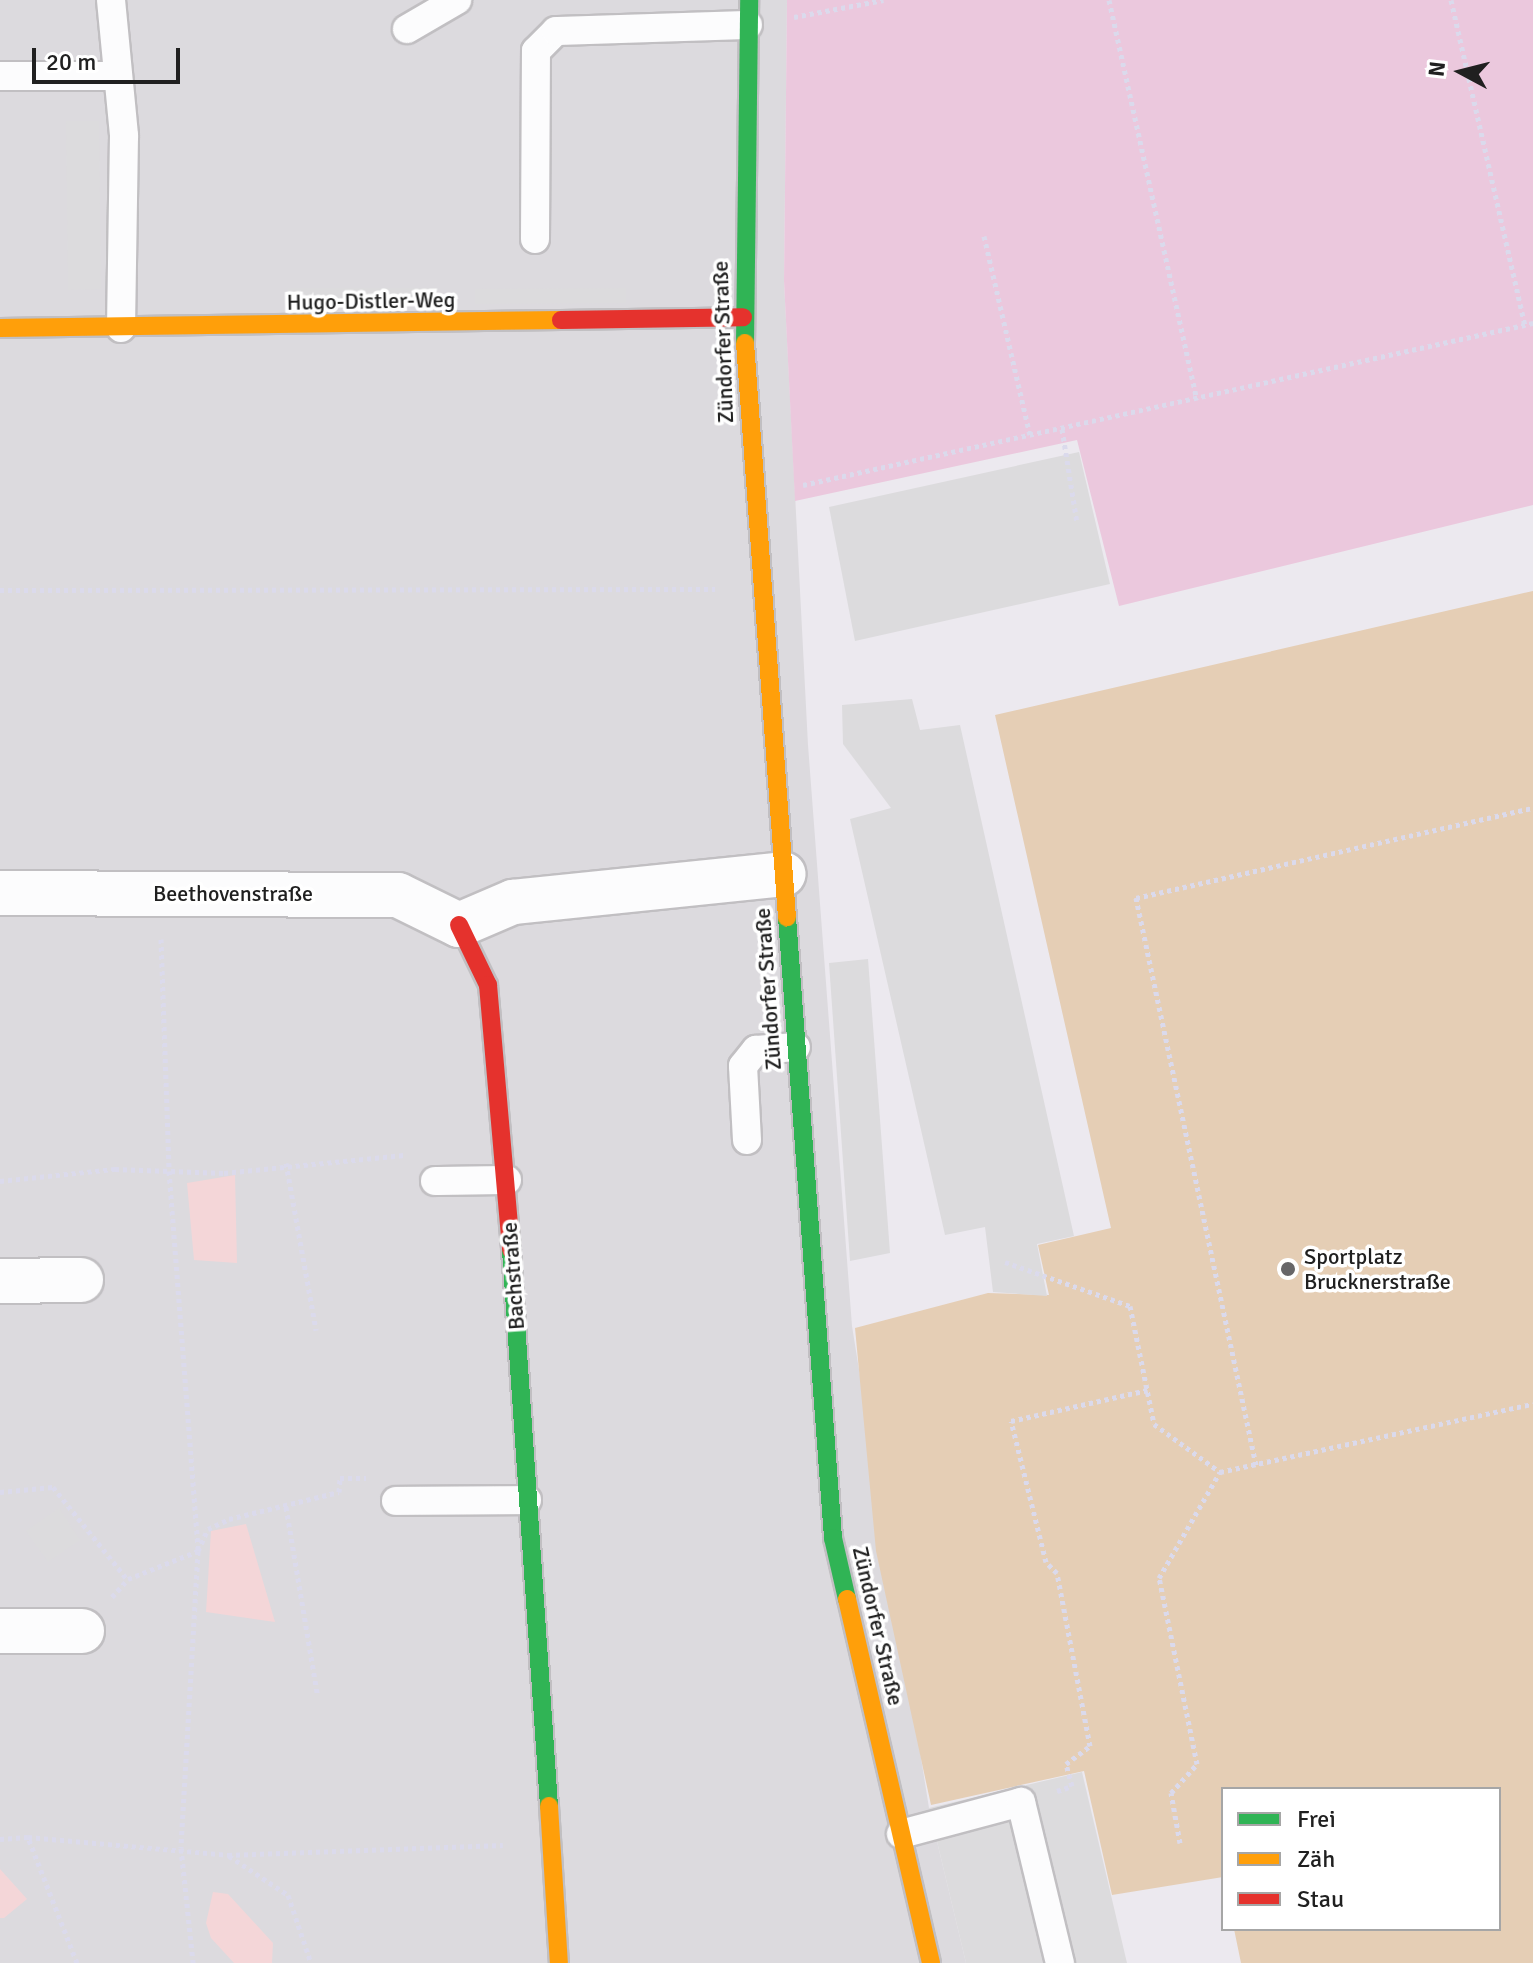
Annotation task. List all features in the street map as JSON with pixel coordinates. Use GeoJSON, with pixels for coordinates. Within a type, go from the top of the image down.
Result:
{"type":"FeatureCollection","features":[{"type":"Feature","properties":{"kind":"street","name":"Zündorfer Straße"},"geometry":{"type":"LineString","coordinates":[[748,15],[743,317],[833,1538],[927,1962]]}},
{"type":"Feature","properties":{"kind":"street","name":"Hugo-Distler-Weg"},"geometry":{"type":"LineString","coordinates":[[0,328],[743,317]]}},
{"type":"Feature","properties":{"kind":"street"},"geometry":{"type":"LineString","coordinates":[[459,925],[513,902],[784,874]]}},
{"type":"Feature","properties":{"kind":"street","name":"Beethovenstraße"},"geometry":{"type":"LineString","coordinates":[[0,893],[398,895],[459,925]]}},
{"type":"Feature","properties":{"kind":"street","name":"Bachstraße"},"geometry":{"type":"LineString","coordinates":[[459,925],[488,985],[507,1180],[559,1963]]}},
{"type":"Feature","properties":{"kind":"street"},"geometry":{"type":"LineString","coordinates":[[0,1281],[81,1280]]}},
{"type":"Feature","properties":{"kind":"street"},"geometry":{"type":"LineString","coordinates":[[0,1631],[82,1631]]}},
{"type":"Feature","properties":{"kind":"lane"},"geometry":{"type":"LineString","coordinates":[[111,0],[113,76],[124,136],[121,328]]}},
{"type":"Feature","properties":{"kind":"lane"},"geometry":{"type":"LineString","coordinates":[[407,29],[457,0]]}},
{"type":"Feature","properties":{"kind":"lane"},"geometry":{"type":"LineString","coordinates":[[535,239],[536,51],[556,31],[748,15]]}},
{"type":"Feature","properties":{"kind":"lane"},"geometry":{"type":"LineString","coordinates":[[0,76],[113,76]]}},
{"type":"Feature","properties":{"kind":"lane"},"geometry":{"type":"LineString","coordinates":[[747,1140],[743,1066],[756,1050],[796,1047]]}},
{"type":"Feature","properties":{"kind":"lane"},"geometry":{"type":"LineString","coordinates":[[435,1181],[507,1180]]}},
{"type":"Feature","properties":{"kind":"lane"},"geometry":{"type":"LineString","coordinates":[[396,1501],[527,1500]]}},
{"type":"Feature","properties":{"kind":"lane"},"geometry":{"type":"LineString","coordinates":[[901,1834],[1021,1802],[1060,1963]]}},
{"type":"Feature","properties":{"kind":"path"},"geometry":{"type":"LineString","coordinates":[[748,15],[883,0]]}},
{"type":"Feature","properties":{"kind":"path"},"geometry":{"type":"LineString","coordinates":[[1109,0],[1197,399]]}},
{"type":"Feature","properties":{"kind":"path"},"geometry":{"type":"LineString","coordinates":[[1451,0],[1525,325]]}},
{"type":"Feature","properties":{"kind":"path"},"geometry":{"type":"LineString","coordinates":[[984,236],[1030,435]]}},
{"type":"Feature","properties":{"kind":"path"},"geometry":{"type":"LineString","coordinates":[[756,496],[1533,323]]}},
{"type":"Feature","properties":{"kind":"path"},"geometry":{"type":"LineString","coordinates":[[1062,429],[1077,523]]}},
{"type":"Feature","properties":{"kind":"path"},"geometry":{"type":"LineString","coordinates":[[0,590],[762,592]]}},
{"type":"Feature","properties":{"kind":"path"},"geometry":{"type":"LineString","coordinates":[[1256,1465],[1136,898],[1533,808]]}},
{"type":"Feature","properties":{"kind":"path"},"geometry":{"type":"LineString","coordinates":[[162,894],[169,1171],[198,1551],[181,1848],[193,1963]]}},
{"type":"Feature","properties":{"kind":"path"},"geometry":{"type":"LineString","coordinates":[[0,1181],[169,1171],[224,1173],[286,1163],[414,1155]]}},
{"type":"Feature","properties":{"kind":"path"},"geometry":{"type":"LineString","coordinates":[[286,1163],[316,1330]]}},
{"type":"Feature","properties":{"kind":"path"},"geometry":{"type":"LineString","coordinates":[[1005,1262],[1130,1306],[1154,1424],[1220,1472],[1533,1404]]}},
{"type":"Feature","properties":{"kind":"path"},"geometry":{"type":"LineString","coordinates":[[1021,1802],[1072,1786],[1066,1764],[1090,1746],[1057,1573],[1046,1562],[1011,1421],[1148,1390]]}},
{"type":"Feature","properties":{"kind":"path"},"geometry":{"type":"LineString","coordinates":[[1180,1843],[1171,1793],[1197,1764],[1159,1578],[1220,1472]]}},
{"type":"Feature","properties":{"kind":"path"},"geometry":{"type":"LineString","coordinates":[[0,1492],[53,1487],[128,1579]]}},
{"type":"Feature","properties":{"kind":"path"},"geometry":{"type":"LineString","coordinates":[[286,1507],[317,1693]]}},
{"type":"Feature","properties":{"kind":"path"},"geometry":{"type":"LineString","coordinates":[[82,1631],[128,1579],[198,1551],[208,1529],[229,1519]]}},
{"type":"Feature","properties":{"kind":"path"},"geometry":{"type":"LineString","coordinates":[[0,1839],[28,1837],[181,1848],[228,1855],[551,1843]]}},
{"type":"Feature","properties":{"kind":"path"},"geometry":{"type":"LineString","coordinates":[[28,1837],[77,1963]]}},
{"type":"Feature","properties":{"kind":"path"},"geometry":{"type":"LineString","coordinates":[[228,1855],[288,1895],[311,1963]]}},
{"type":"Feature","properties":{"kind":"shaded area"},"geometry":{"type":"Polygon","coordinates":[[[0,0],[787,0],[784,281],[808,745],[852,1326],[929,1808],[966,1963],[0,1963],[0,0]]]}},
{"type":"Feature","properties":{"kind":"shaded area"},"geometry":{"type":"Polygon","coordinates":[[[787,0],[1533,0],[1533,505],[1119,606],[1077,440],[795,501],[784,281],[787,0]]]}},
{"type":"Feature","properties":{"kind":"shaded area"},"geometry":{"type":"Polygon","coordinates":[[[66,121],[99,121],[101,289],[68,290],[66,121]]]}},
{"type":"Feature","properties":{"kind":"shaded area"},"geometry":{"type":"Polygon","coordinates":[[[288,288],[437,288],[437,304],[288,303],[288,288]]]}},
{"type":"Feature","properties":{"kind":"shaded area"},"geometry":{"type":"Polygon","coordinates":[[[626,288],[626,303],[475,304],[475,289],[626,288]]]}},
{"type":"Feature","properties":{"kind":"shaded area"},"geometry":{"type":"Polygon","coordinates":[[[1079,452],[1110,584],[855,641],[829,507],[1079,452]]]}},
{"type":"Feature","properties":{"kind":"shaded area","name":"Sportplatz Brucknerstraße"},"geometry":{"type":"Polygon","coordinates":[[[1533,591],[1533,1963],[1241,1963],[1234,1931],[1501,1931],[1501,1787],[1221,1787],[1221,1877],[1112,1895],[1084,1771],[931,1805],[876,1551],[855,1328],[988,1293],[1049,1295],[1038,1245],[1111,1228],[995,715],[1533,591]]]}},
{"type":"Feature","properties":{"kind":"shaded area"},"geometry":{"type":"Polygon","coordinates":[[[912,699],[920,730],[960,725],[1074,1236],[1037,1244],[1047,1296],[993,1292],[985,1227],[945,1235],[850,819],[891,808],[843,744],[842,705],[912,699]]]}},
{"type":"Feature","properties":{"kind":"shaded area"},"geometry":{"type":"Polygon","coordinates":[[[868,959],[890,1253],[850,1261],[829,963],[868,959]]]}},
{"type":"Feature","properties":{"kind":"shaded area"},"geometry":{"type":"Polygon","coordinates":[[[235,1175],[237,1263],[194,1260],[187,1183],[235,1175]]]}},
{"type":"Feature","properties":{"kind":"shaded area"},"geometry":{"type":"Polygon","coordinates":[[[59,1508],[80,1540],[48,1562],[26,1531],[59,1508]]]}},
{"type":"Feature","properties":{"kind":"shaded area"},"geometry":{"type":"Polygon","coordinates":[[[246,1524],[275,1622],[206,1612],[211,1531],[246,1524]]]}},
{"type":"Feature","properties":{"kind":"shaded area"},"geometry":{"type":"Polygon","coordinates":[[[1082,1772],[1127,1963],[966,1963],[929,1808],[1082,1772]]]}},
{"type":"Feature","properties":{"kind":"shaded area"},"geometry":{"type":"Polygon","coordinates":[[[0,1869],[27,1899],[4,1918],[0,1918],[0,1869]]]}},
{"type":"Feature","properties":{"kind":"shaded area"},"geometry":{"type":"Polygon","coordinates":[[[213,1892],[228,1894],[273,1943],[272,1963],[234,1963],[211,1938],[206,1923],[213,1892]]]}},
{"type":"Feature","properties":{"kind":"traffic: fast"},"geometry":{"type":"LineString","coordinates":[[745,343],[749,0]]}},
{"type":"Feature","properties":{"kind":"traffic: fast"},"geometry":{"type":"LineString","coordinates":[[787,917],[833,1538],[847,1599]]}},
{"type":"Feature","properties":{"kind":"traffic: fast"},"geometry":{"type":"LineString","coordinates":[[511,1250],[549,1806]]}},
{"type":"Feature","properties":{"kind":"traffic: slow"},"geometry":{"type":"LineString","coordinates":[[0,328],[561,320]]}},
{"type":"Feature","properties":{"kind":"traffic: slow"},"geometry":{"type":"LineString","coordinates":[[745,343],[787,917]]}},
{"type":"Feature","properties":{"kind":"traffic: slow"},"geometry":{"type":"LineString","coordinates":[[847,1599],[931,1963]]}},
{"type":"Feature","properties":{"kind":"traffic: slow"},"geometry":{"type":"LineString","coordinates":[[549,1806],[559,1963]]}},
{"type":"Feature","properties":{"kind":"traffic: jam"},"geometry":{"type":"LineString","coordinates":[[561,320],[743,317]]}},
{"type":"Feature","properties":{"kind":"traffic: jam"},"geometry":{"type":"LineString","coordinates":[[459,925],[488,985],[511,1250]]}},
{"type":"Feature","properties":{"kind":"place","name":"Sportplatz Brucknerstraße"},"geometry":{"type":"Point","coordinates":[1288,1269]}}]}
